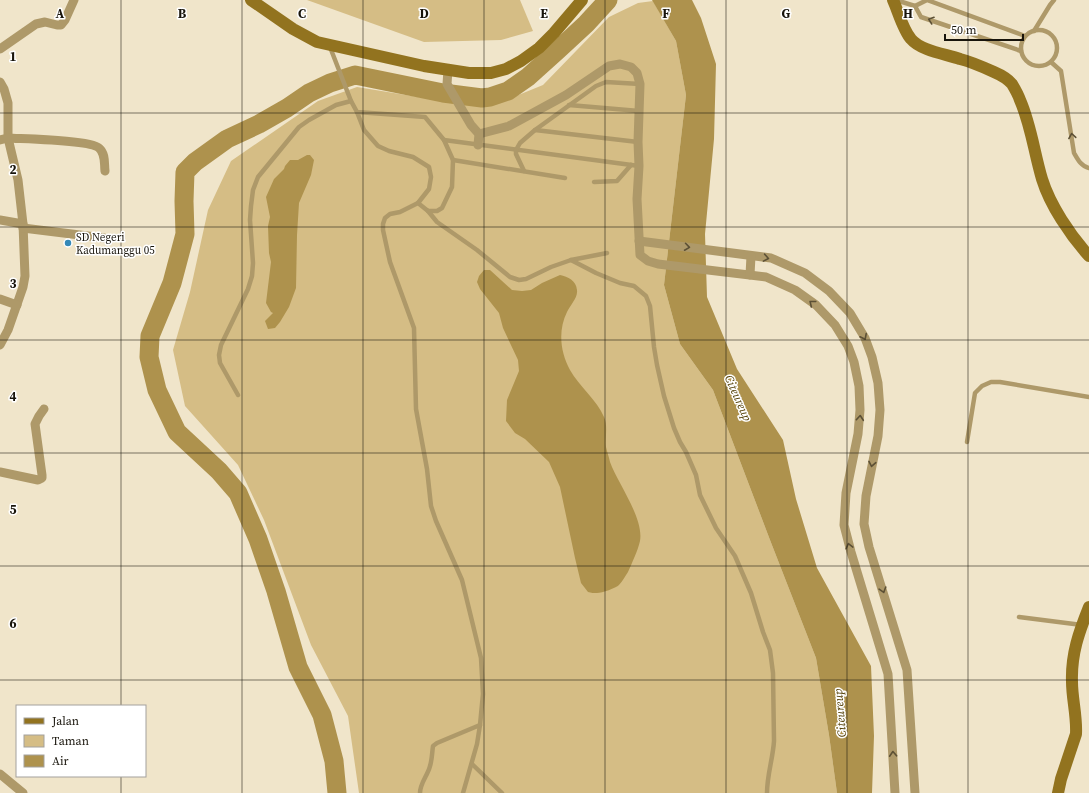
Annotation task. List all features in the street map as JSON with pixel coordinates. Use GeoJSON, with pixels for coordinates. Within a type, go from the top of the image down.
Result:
{"type":"FeatureCollection","features":[{"type":"Feature","properties":{"kind":"street"},"geometry":{"type":"LineString","coordinates":[[0,49],[36,24],[45,22],[57,25],[61,24],[65,20],[74,0]]}},
{"type":"Feature","properties":{"kind":"street"},"geometry":{"type":"LineString","coordinates":[[251,0],[293,29],[317,42],[424,66],[469,73],[490,73],[521,61],[539,48],[582,0]]}},
{"type":"Feature","properties":{"kind":"street"},"geometry":{"type":"LineString","coordinates":[[893,0],[907,33],[918,45],[962,59],[1004,77],[1011,82],[1026,113],[1042,179],[1047,193],[1071,233],[1089,256]]}},
{"type":"Feature","properties":{"kind":"street"},"geometry":{"type":"LineString","coordinates":[[479,134],[509,126],[566,95],[609,66],[620,64],[631,67],[637,74],[640,84],[638,142],[635,165],[640,255],[648,261],[658,264],[766,277],[795,290],[816,305],[835,325],[848,346],[854,362],[859,386],[860,410],[858,434],[846,494],[844,525],[888,674],[895,793]]}},
{"type":"Feature","properties":{"kind":"street"},"geometry":{"type":"LineString","coordinates":[[448,70],[447,84],[471,125],[479,134],[478,145]]}},
{"type":"Feature","properties":{"kind":"street"},"geometry":{"type":"LineString","coordinates":[[0,82],[4,89],[8,103],[4,139],[18,180],[23,226],[25,276],[23,287],[8,330],[0,345]]}},
{"type":"Feature","properties":{"kind":"street"},"geometry":{"type":"LineString","coordinates":[[4,139],[79,142],[92,145],[100,148],[104,156],[105,172]]}},
{"type":"Feature","properties":{"kind":"street"},"geometry":{"type":"LineString","coordinates":[[0,220],[23,226],[104,238]]}},
{"type":"Feature","properties":{"kind":"street"},"geometry":{"type":"LineString","coordinates":[[639,241],[771,258],[805,273],[828,291],[850,313],[865,338],[872,357],[878,383],[880,410],[878,436],[866,496],[864,524],[907,670],[915,793]]}},
{"type":"Feature","properties":{"kind":"street"},"geometry":{"type":"LineString","coordinates":[[750,275],[751,256]]}},
{"type":"Feature","properties":{"kind":"street"},"geometry":{"type":"LineString","coordinates":[[0,299],[17,304]]}},
{"type":"Feature","properties":{"kind":"street"},"geometry":{"type":"LineString","coordinates":[[0,472],[38,480],[42,478],[35,424],[44,409]]}},
{"type":"Feature","properties":{"kind":"street"},"geometry":{"type":"LineString","coordinates":[[1058,793],[1061,779],[1076,734],[1072,695],[1072,664],[1076,639],[1089,607]]}},
{"type":"Feature","properties":{"kind":"street"},"geometry":{"type":"LineString","coordinates":[[0,774],[23,793]]}},
{"type":"Feature","properties":{"kind":"lane"},"geometry":{"type":"LineString","coordinates":[[896,0],[915,6],[921,17],[1021,51]]}},
{"type":"Feature","properties":{"kind":"lane"},"geometry":{"type":"LineString","coordinates":[[915,6],[927,0],[1025,36]]}},
{"type":"Feature","properties":{"kind":"lane"},"geometry":{"type":"LineString","coordinates":[[1034,31],[1054,0]]}},
{"type":"Feature","properties":{"kind":"lane"},"geometry":{"type":"LineString","coordinates":[[1034,31],[1043,31],[1052,36],[1056,44],[1056,54],[1051,62],[1042,66],[1033,65],[1025,60],[1021,51],[1021,43],[1025,36],[1034,31]]}},
{"type":"Feature","properties":{"kind":"lane"},"geometry":{"type":"LineString","coordinates":[[329,45],[364,130],[378,146],[413,157],[429,167],[431,177],[429,189],[418,203],[400,212],[390,214],[385,218],[383,230],[390,262],[414,328],[416,409],[427,469],[431,506],[462,580],[480,648],[483,694],[480,725],[477,744],[463,793]]}},
{"type":"Feature","properties":{"kind":"lane"},"geometry":{"type":"LineString","coordinates":[[1051,62],[1061,71],[1074,153],[1079,162],[1089,168]]}},
{"type":"Feature","properties":{"kind":"lane"},"geometry":{"type":"LineString","coordinates":[[524,171],[516,154],[516,150],[520,143],[535,130],[596,86],[606,82],[640,84]]}},
{"type":"Feature","properties":{"kind":"lane"},"geometry":{"type":"LineString","coordinates":[[238,394],[220,363],[219,355],[221,345],[248,289],[252,276],[253,262],[250,220],[253,190],[258,177],[299,127],[336,105],[351,101]]}},
{"type":"Feature","properties":{"kind":"lane"},"geometry":{"type":"LineString","coordinates":[[569,105],[639,111]]}},
{"type":"Feature","properties":{"kind":"lane"},"geometry":{"type":"LineString","coordinates":[[357,112],[425,117],[444,140],[453,160],[452,187],[442,208],[437,211],[428,211]]}},
{"type":"Feature","properties":{"kind":"lane"},"geometry":{"type":"LineString","coordinates":[[535,130],[638,142]]}},
{"type":"Feature","properties":{"kind":"lane"},"geometry":{"type":"LineString","coordinates":[[444,140],[635,165]]}},
{"type":"Feature","properties":{"kind":"lane"},"geometry":{"type":"LineString","coordinates":[[453,160],[565,178]]}},
{"type":"Feature","properties":{"kind":"lane"},"geometry":{"type":"LineString","coordinates":[[594,182],[617,181],[635,165]]}},
{"type":"Feature","properties":{"kind":"lane"},"geometry":{"type":"LineString","coordinates":[[418,203],[428,211],[437,222],[477,250],[510,277],[519,280],[526,279],[551,267],[571,260],[607,253]]}},
{"type":"Feature","properties":{"kind":"lane"},"geometry":{"type":"LineString","coordinates":[[571,260],[608,278],[634,286],[646,296],[650,306],[657,365],[664,396],[674,428],[696,475],[700,495],[716,528],[735,556],[751,593],[770,650],[773,673],[774,750],[767,793]]}},
{"type":"Feature","properties":{"kind":"lane"},"geometry":{"type":"LineString","coordinates":[[967,442],[975,393],[982,386],[991,382],[1000,382],[1089,397]]}},
{"type":"Feature","properties":{"kind":"lane"},"geometry":{"type":"LineString","coordinates":[[1019,617],[1082,625]]}},
{"type":"Feature","properties":{"kind":"lane"},"geometry":{"type":"LineString","coordinates":[[420,793],[421,785],[430,766],[433,746],[480,725]]}},
{"type":"Feature","properties":{"kind":"lane"},"geometry":{"type":"LineString","coordinates":[[472,764],[502,793]]}},
{"type":"Feature","properties":{"kind":"green space"},"geometry":{"type":"Polygon","coordinates":[[[307,0],[520,0],[533,31],[501,40],[424,42],[307,0]]]}},
{"type":"Feature","properties":{"kind":"green space"},"geometry":{"type":"Polygon","coordinates":[[[653,1],[676,41],[686,95],[664,285],[680,344],[713,390],[816,658],[837,793],[359,793],[348,716],[311,645],[264,520],[238,465],[185,406],[173,350],[190,292],[208,210],[231,161],[318,101],[357,87],[467,105],[499,103],[543,85],[609,17],[638,3],[653,1]]]}},
{"type":"Feature","properties":{"kind":"water","name":"Citeureup"},"geometry":{"type":"Polygon","coordinates":[[[652,0],[692,0],[701,18],[716,64],[714,139],[705,234],[707,297],[737,369],[783,440],[796,499],[817,568],[871,666],[874,736],[872,793],[837,793],[816,658],[713,390],[680,344],[664,285],[686,95],[676,41],[652,0]]]}},
{"type":"Feature","properties":{"kind":"water"},"geometry":{"type":"Polygon","coordinates":[[[310,155],[314,160],[311,175],[299,203],[296,288],[289,307],[280,322],[275,328],[268,329],[265,321],[273,313],[266,303],[271,262],[269,253],[268,226],[270,217],[266,197],[274,179],[284,169],[290,160],[298,160],[310,155]]]}},
{"type":"Feature","properties":{"kind":"water"},"geometry":{"type":"Polygon","coordinates":[[[484,270],[490,270],[512,290],[531,290],[560,275],[573,281],[575,284],[577,293],[567,312],[562,326],[561,341],[564,356],[570,370],[597,405],[604,417],[606,428],[606,447],[610,462],[630,501],[640,532],[639,545],[628,572],[622,582],[612,589],[599,593],[590,593],[581,583],[560,487],[549,462],[525,439],[515,433],[506,421],[507,400],[519,371],[518,360],[503,328],[499,313],[480,289],[477,282],[479,276],[484,270]]]}},
{"type":"Feature","properties":{"kind":"waterway"},"geometry":{"type":"LineString","coordinates":[[337,793],[334,761],[322,715],[298,667],[276,591],[258,539],[238,493],[219,471],[177,432],[157,390],[149,357],[150,336],[172,283],[185,234],[185,172],[195,162],[227,139],[259,124],[309,93],[330,83],[355,75],[443,93],[482,98],[508,91],[528,77],[558,50],[586,24],[608,0]]}},
{"type":"Feature","properties":{"kind":"place","name":"SD Negeri Kadumanggu 05"},"geometry":{"type":"Point","coordinates":[68,243]}}]}
